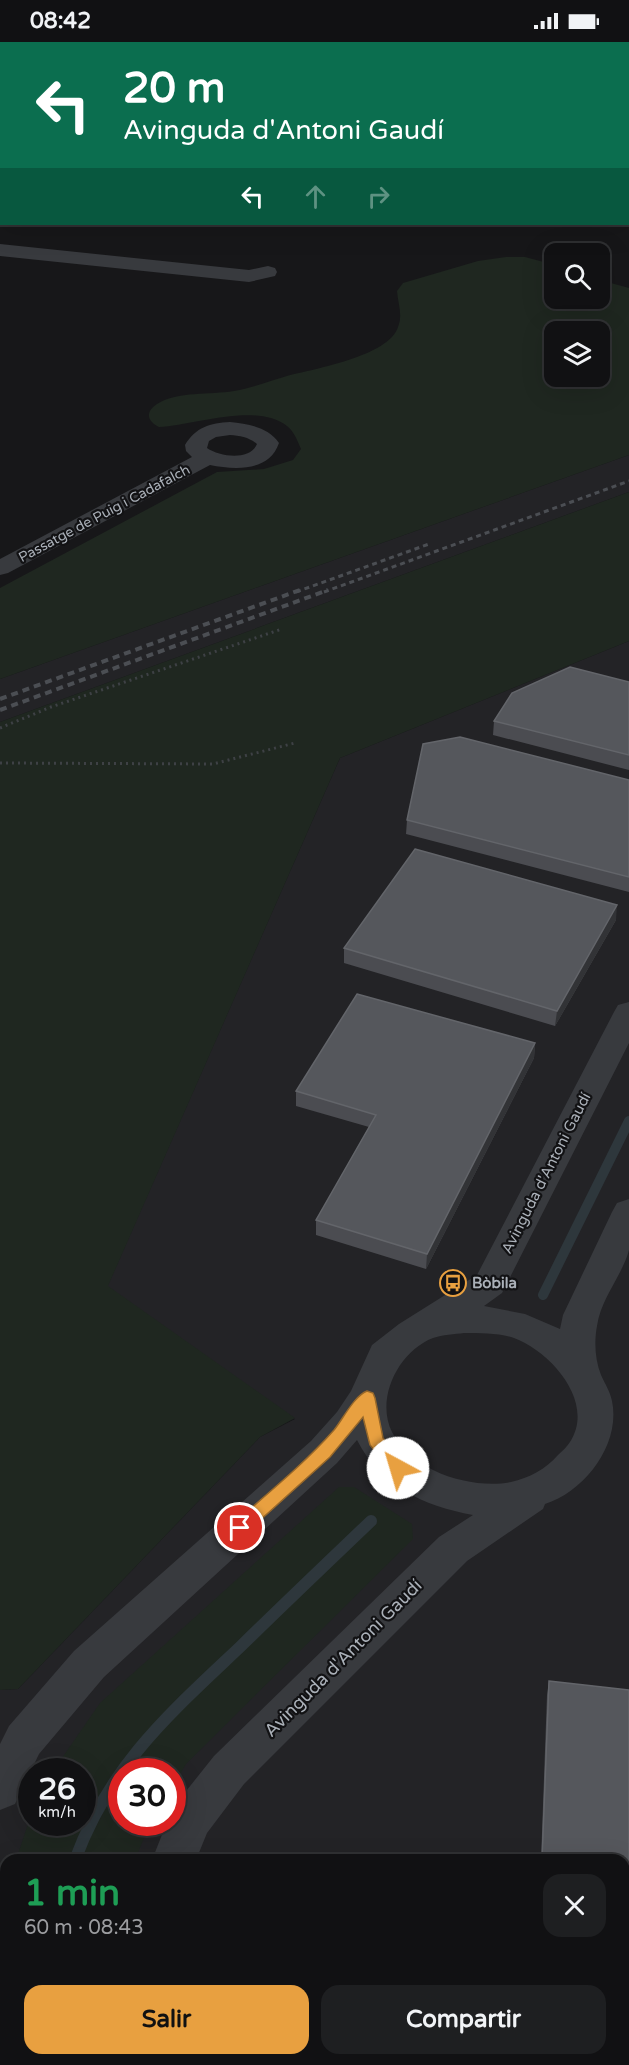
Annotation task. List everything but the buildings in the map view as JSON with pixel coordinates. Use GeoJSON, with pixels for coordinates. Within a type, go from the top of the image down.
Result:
{"type":"FeatureCollection","features":[{"type":"Feature","properties":{"kind":"street"},"geometry":{"type":"LineString","coordinates":[[0,250],[249,276],[268,272]]}},
{"type":"Feature","properties":{"kind":"street","name":"Passatge de Puig i Cadafalch"},"geometry":{"type":"LineString","coordinates":[[0,568],[207,458]]}},
{"type":"Feature","properties":{"kind":"street","name":"Avinguda d'Antoni Gaudí"},"geometry":{"type":"LineString","coordinates":[[0,1790],[24,1740],[89,1664],[324,1452],[350,1423],[367,1398],[386,1355],[412,1334],[489,1284],[629,1012]]}},
{"type":"Feature","properties":{"kind":"street","name":"Avinguda d'Antoni Gaudí"},"geometry":{"type":"LineString","coordinates":[[176,1854],[190,1820],[229,1770],[453,1549],[562,1477],[585,1451],[594,1429],[593,1397],[581,1371],[576,1333],[581,1315],[629,1212]]}},
{"type":"Feature","properties":{"kind":"street","name":"Avinguda d'Antoni Gaudí"},"geometry":{"type":"LineString","coordinates":[[412,1334],[439,1323],[477,1318],[515,1324],[549,1339],[581,1371]]}},
{"type":"Feature","properties":{"kind":"street","name":"Avinguda d'Antoni Gaudí"},"geometry":{"type":"LineString","coordinates":[[367,1398],[376,1441],[398,1468],[432,1490],[472,1500],[498,1500],[545,1487]]}},
{"type":"Feature","properties":{"kind":"path"},"geometry":{"type":"LineString","coordinates":[[0,729],[51,707],[282,629]]}},
{"type":"Feature","properties":{"kind":"path"},"geometry":{"type":"LineString","coordinates":[[0,763],[213,764],[295,743]]}},
{"type":"Feature","properties":{"kind":"shaded area"},"geometry":{"type":"Polygon","coordinates":[[[525,257],[544,262],[544,309],[610,309],[610,283],[629,288],[629,455],[0,679],[0,588],[217,472],[264,469],[293,460],[301,449],[289,428],[274,419],[242,415],[159,427],[152,422],[149,416],[153,407],[175,397],[247,388],[349,360],[381,346],[392,337],[398,327],[400,314],[397,291],[403,283],[478,261],[525,257]]]}},
{"type":"Feature","properties":{"kind":"shaded area"},"geometry":{"type":"Polygon","coordinates":[[[629,455],[629,492],[0,722],[0,679],[629,455]]]}},
{"type":"Feature","properties":{"kind":"shaded area"},"geometry":{"type":"Polygon","coordinates":[[[629,492],[629,641],[340,758],[108,1286],[295,1418],[260,1437],[18,1689],[0,1690],[0,722],[629,492]]]}},
{"type":"Feature","properties":{"kind":"shaded area"},"geometry":{"type":"Polygon","coordinates":[[[629,641],[629,1854],[0,1854],[0,1690],[18,1689],[260,1437],[295,1419],[107,1287],[340,758],[629,641]]]}},
{"type":"Feature","properties":{"kind":"shaded area"},"geometry":{"type":"Polygon","coordinates":[[[339,1487],[354,1487],[412,1524],[413,1539],[186,1764],[186,1758],[108,1758],[108,1836],[145,1836],[137,1854],[18,1854],[24,1836],[96,1836],[96,1758],[62,1758],[100,1703],[339,1487]]]}},
{"type":"Feature","properties":{"kind":"waterway"},"geometry":{"type":"LineString","coordinates":[[543,1295],[629,1121]]}},
{"type":"Feature","properties":{"kind":"waterway"},"geometry":{"type":"LineString","coordinates":[[77,1854],[105,1796],[144,1743],[165,1719],[371,1521]]}},
{"type":"Feature","properties":{"kind":"railway"},"geometry":{"type":"LineString","coordinates":[[324,592],[629,481]]}},
{"type":"Feature","properties":{"kind":"railway"},"geometry":{"type":"LineString","coordinates":[[296,592],[429,544]]}},
{"type":"Feature","properties":{"kind":"railway"},"geometry":{"type":"LineString","coordinates":[[0,699],[300,590]]}},
{"type":"Feature","properties":{"kind":"railway"},"geometry":{"type":"LineString","coordinates":[[0,710],[328,590]]}},
{"type":"Feature","properties":{"kind":"place","name":"Bòbila"},"geometry":{"type":"Point","coordinates":[453,1283]}},
{"type":"Feature","properties":{"kind":"route"},"geometry":{"type":"LineString","coordinates":[[240,1528],[324,1452],[350,1423],[367,1398],[376,1441],[398,1468]]}}]}
